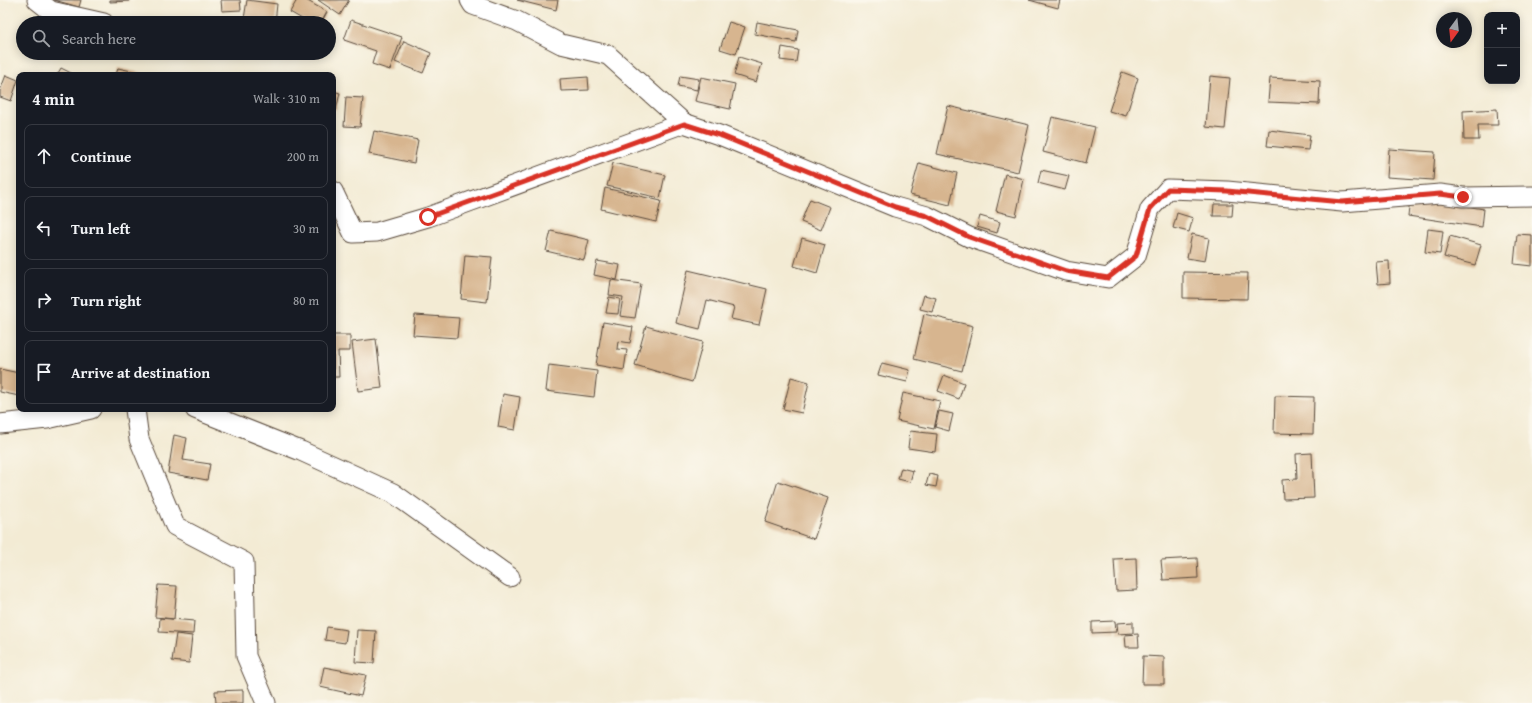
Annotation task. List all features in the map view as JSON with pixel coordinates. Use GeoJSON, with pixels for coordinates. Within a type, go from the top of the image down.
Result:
{"type":"FeatureCollection","features":[{"type":"Feature","properties":{"kind":"street"},"geometry":{"type":"LineString","coordinates":[[37,0],[51,11],[73,16]]}},
{"type":"Feature","properties":{"kind":"street"},"geometry":{"type":"LineString","coordinates":[[470,0],[473,5],[517,21],[561,44],[608,55],[684,124],[722,136],[895,207],[927,216],[969,237],[1066,271],[1108,278],[1136,256],[1150,209],[1168,189],[1227,191],[1342,202],[1440,194],[1463,197],[1532,196]]}},
{"type":"Feature","properties":{"kind":"street"},"geometry":{"type":"LineString","coordinates":[[336,197],[353,233],[376,232],[428,217],[684,124]]}},
{"type":"Feature","properties":{"kind":"street"},"geometry":{"type":"LineString","coordinates":[[0,424],[47,419],[78,412]]}},
{"type":"Feature","properties":{"kind":"street"},"geometry":{"type":"LineString","coordinates":[[135,412],[139,439],[175,526],[244,562],[246,656],[266,703]]}},
{"type":"Feature","properties":{"kind":"street"},"geometry":{"type":"LineString","coordinates":[[203,412],[301,451],[393,493],[510,577]]}},
{"type":"Feature","properties":{"kind":"building"},"geometry":{"type":"Polygon","coordinates":[[[54,0],[81,0],[79,7],[54,0]]]}},
{"type":"Feature","properties":{"kind":"building"},"geometry":{"type":"Polygon","coordinates":[[[110,0],[129,0],[129,1],[110,2],[110,0]]]}},
{"type":"Feature","properties":{"kind":"building"},"geometry":{"type":"Polygon","coordinates":[[[221,0],[240,0],[241,10],[222,11],[221,0]]]}},
{"type":"Feature","properties":{"kind":"building"},"geometry":{"type":"Polygon","coordinates":[[[247,0],[277,4],[276,16],[244,16],[247,0]]]}},
{"type":"Feature","properties":{"kind":"building"},"geometry":{"type":"Polygon","coordinates":[[[297,0],[306,0],[327,12],[325,16],[297,16],[290,12],[297,0]]]}},
{"type":"Feature","properties":{"kind":"building"},"geometry":{"type":"Polygon","coordinates":[[[318,0],[349,0],[340,15],[318,0]]]}},
{"type":"Feature","properties":{"kind":"building"},"geometry":{"type":"Polygon","coordinates":[[[517,0],[558,0],[556,10],[517,0]]]}},
{"type":"Feature","properties":{"kind":"building"},"geometry":{"type":"Polygon","coordinates":[[[1029,0],[1060,0],[1058,8],[1029,0]]]}},
{"type":"Feature","properties":{"kind":"building"},"geometry":{"type":"Polygon","coordinates":[[[351,20],[402,37],[390,70],[372,64],[376,51],[344,40],[351,20]]]}},
{"type":"Feature","properties":{"kind":"building"},"geometry":{"type":"Polygon","coordinates":[[[729,22],[745,27],[736,54],[720,49],[729,22]]]}},
{"type":"Feature","properties":{"kind":"building"},"geometry":{"type":"Polygon","coordinates":[[[757,22],[798,30],[796,42],[755,34],[757,22]]]}},
{"type":"Feature","properties":{"kind":"building"},"geometry":{"type":"Polygon","coordinates":[[[404,41],[431,53],[423,73],[395,62],[404,41]]]}},
{"type":"Feature","properties":{"kind":"building"},"geometry":{"type":"Polygon","coordinates":[[[782,47],[798,50],[796,62],[780,60],[782,47]]]}},
{"type":"Feature","properties":{"kind":"building"},"geometry":{"type":"Polygon","coordinates":[[[739,57],[762,64],[756,82],[734,75],[739,57]]]}},
{"type":"Feature","properties":{"kind":"building"},"geometry":{"type":"Polygon","coordinates":[[[61,68],[69,72],[59,72],[61,68]]]}},
{"type":"Feature","properties":{"kind":"building"},"geometry":{"type":"Polygon","coordinates":[[[118,68],[136,72],[117,72],[118,68]]]}},
{"type":"Feature","properties":{"kind":"building"},"geometry":{"type":"Polygon","coordinates":[[[1122,72],[1138,78],[1126,116],[1109,111],[1122,72]]]}},
{"type":"Feature","properties":{"kind":"building"},"geometry":{"type":"Polygon","coordinates":[[[6,75],[16,79],[16,86],[11,101],[0,97],[0,91],[6,75]]]}},
{"type":"Feature","properties":{"kind":"building"},"geometry":{"type":"Polygon","coordinates":[[[680,76],[699,79],[697,90],[678,86],[680,76]]]}},
{"type":"Feature","properties":{"kind":"building"},"geometry":{"type":"Polygon","coordinates":[[[1210,76],[1230,78],[1225,129],[1206,127],[1210,76]]]}},
{"type":"Feature","properties":{"kind":"building"},"geometry":{"type":"Polygon","coordinates":[[[588,77],[589,90],[561,91],[560,79],[588,77]]]}},
{"type":"Feature","properties":{"kind":"building"},"geometry":{"type":"Polygon","coordinates":[[[701,77],[735,84],[730,109],[695,101],[701,77]]]}},
{"type":"Feature","properties":{"kind":"building"},"geometry":{"type":"Polygon","coordinates":[[[1270,78],[1320,81],[1319,104],[1268,102],[1270,78]]]}},
{"type":"Feature","properties":{"kind":"building"},"geometry":{"type":"Polygon","coordinates":[[[336,92],[340,93],[336,110],[336,92]]]}},
{"type":"Feature","properties":{"kind":"building"},"geometry":{"type":"Polygon","coordinates":[[[346,97],[363,98],[360,127],[344,126],[346,97]]]}},
{"type":"Feature","properties":{"kind":"building"},"geometry":{"type":"Polygon","coordinates":[[[948,106],[1029,125],[1018,172],[937,154],[948,106]]]}},
{"type":"Feature","properties":{"kind":"building"},"geometry":{"type":"Polygon","coordinates":[[[1497,109],[1498,125],[1478,125],[1479,140],[1464,140],[1463,111],[1497,109]]]}},
{"type":"Feature","properties":{"kind":"building"},"geometry":{"type":"Polygon","coordinates":[[[1052,117],[1095,127],[1086,163],[1043,152],[1052,117]]]}},
{"type":"Feature","properties":{"kind":"building"},"geometry":{"type":"Polygon","coordinates":[[[1269,130],[1310,135],[1308,150],[1267,146],[1269,130]]]}},
{"type":"Feature","properties":{"kind":"building"},"geometry":{"type":"Polygon","coordinates":[[[374,131],[418,140],[414,163],[369,154],[374,131]]]}},
{"type":"Feature","properties":{"kind":"building"},"geometry":{"type":"Polygon","coordinates":[[[1389,149],[1435,152],[1433,180],[1387,177],[1389,149]]]}},
{"type":"Feature","properties":{"kind":"building"},"geometry":{"type":"Polygon","coordinates":[[[613,163],[665,175],[660,198],[607,186],[613,163]]]}},
{"type":"Feature","properties":{"kind":"building"},"geometry":{"type":"Polygon","coordinates":[[[919,163],[957,173],[950,205],[910,195],[919,163]]]}},
{"type":"Feature","properties":{"kind":"building"},"geometry":{"type":"Polygon","coordinates":[[[1041,170],[1069,176],[1065,190],[1038,183],[1041,170]]]}},
{"type":"Feature","properties":{"kind":"building"},"geometry":{"type":"Polygon","coordinates":[[[1005,174],[1024,179],[1016,216],[996,211],[1005,174]]]}},
{"type":"Feature","properties":{"kind":"building"},"geometry":{"type":"Polygon","coordinates":[[[605,188],[661,201],[656,222],[601,209],[605,188]]]}},
{"type":"Feature","properties":{"kind":"building"},"geometry":{"type":"Polygon","coordinates":[[[1410,198],[1484,209],[1482,227],[1408,216],[1410,198]]]}},
{"type":"Feature","properties":{"kind":"building"},"geometry":{"type":"Polygon","coordinates":[[[810,199],[830,207],[821,230],[801,222],[810,199]]]}},
{"type":"Feature","properties":{"kind":"building"},"geometry":{"type":"Polygon","coordinates":[[[1214,204],[1233,204],[1232,216],[1213,216],[1214,204]]]}},
{"type":"Feature","properties":{"kind":"building"},"geometry":{"type":"Polygon","coordinates":[[[1177,213],[1193,218],[1189,232],[1173,228],[1177,213]]]}},
{"type":"Feature","properties":{"kind":"building"},"geometry":{"type":"Polygon","coordinates":[[[980,216],[1000,222],[997,233],[977,227],[980,216]]]}},
{"type":"Feature","properties":{"kind":"building"},"geometry":{"type":"Polygon","coordinates":[[[1428,229],[1443,231],[1440,254],[1425,252],[1428,229]]]}},
{"type":"Feature","properties":{"kind":"building"},"geometry":{"type":"Polygon","coordinates":[[[551,231],[589,240],[584,260],[546,251],[551,231]]]}},
{"type":"Feature","properties":{"kind":"building"},"geometry":{"type":"Polygon","coordinates":[[[1192,234],[1209,238],[1205,261],[1187,258],[1192,234]]]}},
{"type":"Feature","properties":{"kind":"building"},"geometry":{"type":"Polygon","coordinates":[[[1517,234],[1532,235],[1532,266],[1514,264],[1517,234]]]}},
{"type":"Feature","properties":{"kind":"building"},"geometry":{"type":"Polygon","coordinates":[[[1450,236],[1481,245],[1475,265],[1444,257],[1450,236]]]}},
{"type":"Feature","properties":{"kind":"building"},"geometry":{"type":"Polygon","coordinates":[[[802,238],[825,245],[817,273],[794,266],[802,238]]]}},
{"type":"Feature","properties":{"kind":"building"},"geometry":{"type":"Polygon","coordinates":[[[465,255],[492,257],[487,302],[461,299],[465,255]]]}},
{"type":"Feature","properties":{"kind":"building"},"geometry":{"type":"Polygon","coordinates":[[[597,261],[620,265],[617,280],[594,275],[597,261]]]}},
{"type":"Feature","properties":{"kind":"building"},"geometry":{"type":"Polygon","coordinates":[[[1389,261],[1390,283],[1378,284],[1376,262],[1389,261]]]}},
{"type":"Feature","properties":{"kind":"building"},"geometry":{"type":"Polygon","coordinates":[[[688,270],[767,289],[759,325],[731,319],[734,307],[707,300],[700,329],[676,323],[688,270]]]}},
{"type":"Feature","properties":{"kind":"building"},"geometry":{"type":"Polygon","coordinates":[[[1183,272],[1248,273],[1247,299],[1183,298],[1183,272]]]}},
{"type":"Feature","properties":{"kind":"building"},"geometry":{"type":"Polygon","coordinates":[[[611,280],[641,284],[635,318],[620,316],[623,297],[609,295],[611,280]]]}},
{"type":"Feature","properties":{"kind":"building"},"geometry":{"type":"Polygon","coordinates":[[[924,295],[936,298],[932,312],[920,309],[924,295]]]}},
{"type":"Feature","properties":{"kind":"building"},"geometry":{"type":"Polygon","coordinates":[[[609,297],[620,299],[618,314],[606,313],[609,297]]]}},
{"type":"Feature","properties":{"kind":"building"},"geometry":{"type":"Polygon","coordinates":[[[924,314],[973,326],[962,371],[914,359],[924,314]]]}},
{"type":"Feature","properties":{"kind":"building"},"geometry":{"type":"Polygon","coordinates":[[[415,315],[459,318],[457,338],[413,335],[415,315]]]}},
{"type":"Feature","properties":{"kind":"building"},"geometry":{"type":"Polygon","coordinates":[[[603,322],[633,327],[630,343],[618,341],[617,349],[627,350],[624,370],[596,365],[603,322]]]}},
{"type":"Feature","properties":{"kind":"building"},"geometry":{"type":"Polygon","coordinates":[[[646,326],[703,342],[692,382],[635,365],[646,326]]]}},
{"type":"Feature","properties":{"kind":"building"},"geometry":{"type":"Polygon","coordinates":[[[336,335],[350,335],[350,351],[338,351],[339,377],[336,377],[336,335]]]}},
{"type":"Feature","properties":{"kind":"building"},"geometry":{"type":"Polygon","coordinates":[[[376,339],[382,388],[358,391],[352,342],[376,339]]]}},
{"type":"Feature","properties":{"kind":"building"},"geometry":{"type":"Polygon","coordinates":[[[882,363],[910,370],[907,382],[878,375],[882,363]]]}},
{"type":"Feature","properties":{"kind":"building"},"geometry":{"type":"Polygon","coordinates":[[[549,365],[597,371],[594,397],[546,391],[549,365]]]}},
{"type":"Feature","properties":{"kind":"building"},"geometry":{"type":"Polygon","coordinates":[[[0,369],[16,372],[16,395],[0,392],[0,369]]]}},
{"type":"Feature","properties":{"kind":"building"},"geometry":{"type":"Polygon","coordinates":[[[944,375],[964,383],[959,399],[938,391],[944,375]]]}},
{"type":"Feature","properties":{"kind":"building"},"geometry":{"type":"Polygon","coordinates":[[[791,377],[809,382],[802,413],[783,409],[791,377]]]}},
{"type":"Feature","properties":{"kind":"building"},"geometry":{"type":"Polygon","coordinates":[[[903,393],[940,401],[934,429],[897,421],[903,393]]]}},
{"type":"Feature","properties":{"kind":"building"},"geometry":{"type":"Polygon","coordinates":[[[503,394],[520,397],[515,430],[498,427],[503,394]]]}},
{"type":"Feature","properties":{"kind":"building"},"geometry":{"type":"Polygon","coordinates":[[[1275,396],[1314,397],[1313,434],[1274,433],[1275,396]]]}},
{"type":"Feature","properties":{"kind":"building"},"geometry":{"type":"Polygon","coordinates":[[[939,411],[953,414],[949,431],[935,427],[939,411]]]}},
{"type":"Feature","properties":{"kind":"building"},"geometry":{"type":"Polygon","coordinates":[[[910,431],[937,434],[935,452],[908,448],[910,431]]]}},
{"type":"Feature","properties":{"kind":"building"},"geometry":{"type":"Polygon","coordinates":[[[174,435],[187,438],[183,460],[210,464],[207,480],[168,473],[174,435]]]}},
{"type":"Feature","properties":{"kind":"building"},"geometry":{"type":"Polygon","coordinates":[[[1312,453],[1314,498],[1283,499],[1282,480],[1297,479],[1296,454],[1312,453]]]}},
{"type":"Feature","properties":{"kind":"building"},"geometry":{"type":"Polygon","coordinates":[[[901,468],[913,471],[910,482],[898,479],[901,468]]]}},
{"type":"Feature","properties":{"kind":"building"},"geometry":{"type":"Polygon","coordinates":[[[929,474],[938,476],[936,487],[926,485],[929,474]]]}},
{"type":"Feature","properties":{"kind":"building"},"geometry":{"type":"Polygon","coordinates":[[[778,481],[828,498],[814,539],[765,522],[778,481]]]}},
{"type":"Feature","properties":{"kind":"building"},"geometry":{"type":"Polygon","coordinates":[[[1136,558],[1137,590],[1116,591],[1114,559],[1136,558]]]}},
{"type":"Feature","properties":{"kind":"building"},"geometry":{"type":"Polygon","coordinates":[[[1197,558],[1198,578],[1163,580],[1161,560],[1197,558]]]}},
{"type":"Feature","properties":{"kind":"building"},"geometry":{"type":"Polygon","coordinates":[[[158,585],[177,586],[174,619],[155,617],[158,585]]]}},
{"type":"Feature","properties":{"kind":"building"},"geometry":{"type":"Polygon","coordinates":[[[160,618],[194,621],[193,634],[159,632],[160,618]]]}},
{"type":"Feature","properties":{"kind":"building"},"geometry":{"type":"Polygon","coordinates":[[[1115,621],[1116,632],[1092,633],[1092,622],[1115,621]]]}},
{"type":"Feature","properties":{"kind":"building"},"geometry":{"type":"Polygon","coordinates":[[[1133,622],[1133,633],[1118,634],[1117,623],[1133,622]]]}},
{"type":"Feature","properties":{"kind":"building"},"geometry":{"type":"Polygon","coordinates":[[[327,627],[347,630],[345,643],[325,640],[327,627]]]}},
{"type":"Feature","properties":{"kind":"building"},"geometry":{"type":"Polygon","coordinates":[[[357,630],[376,631],[374,663],[355,662],[357,630]]]}},
{"type":"Feature","properties":{"kind":"building"},"geometry":{"type":"Polygon","coordinates":[[[176,634],[192,636],[189,663],[172,661],[176,634]]]}},
{"type":"Feature","properties":{"kind":"building"},"geometry":{"type":"Polygon","coordinates":[[[1138,634],[1139,647],[1126,647],[1125,635],[1138,634]]]}},
{"type":"Feature","properties":{"kind":"building"},"geometry":{"type":"Polygon","coordinates":[[[1143,656],[1164,657],[1164,684],[1142,684],[1143,656]]]}},
{"type":"Feature","properties":{"kind":"building"},"geometry":{"type":"Polygon","coordinates":[[[324,667],[366,675],[361,696],[320,687],[324,667]]]}},
{"type":"Feature","properties":{"kind":"building"},"geometry":{"type":"Polygon","coordinates":[[[243,690],[243,703],[216,703],[215,691],[243,690]]]}},
{"type":"Feature","properties":{"kind":"route"},"geometry":{"type":"LineString","coordinates":[[428,217],[684,124],[722,136],[895,207],[927,216],[969,237],[1066,271],[1108,278],[1136,256],[1150,209],[1168,189],[1227,191],[1342,202],[1440,194],[1463,197]]}}]}
